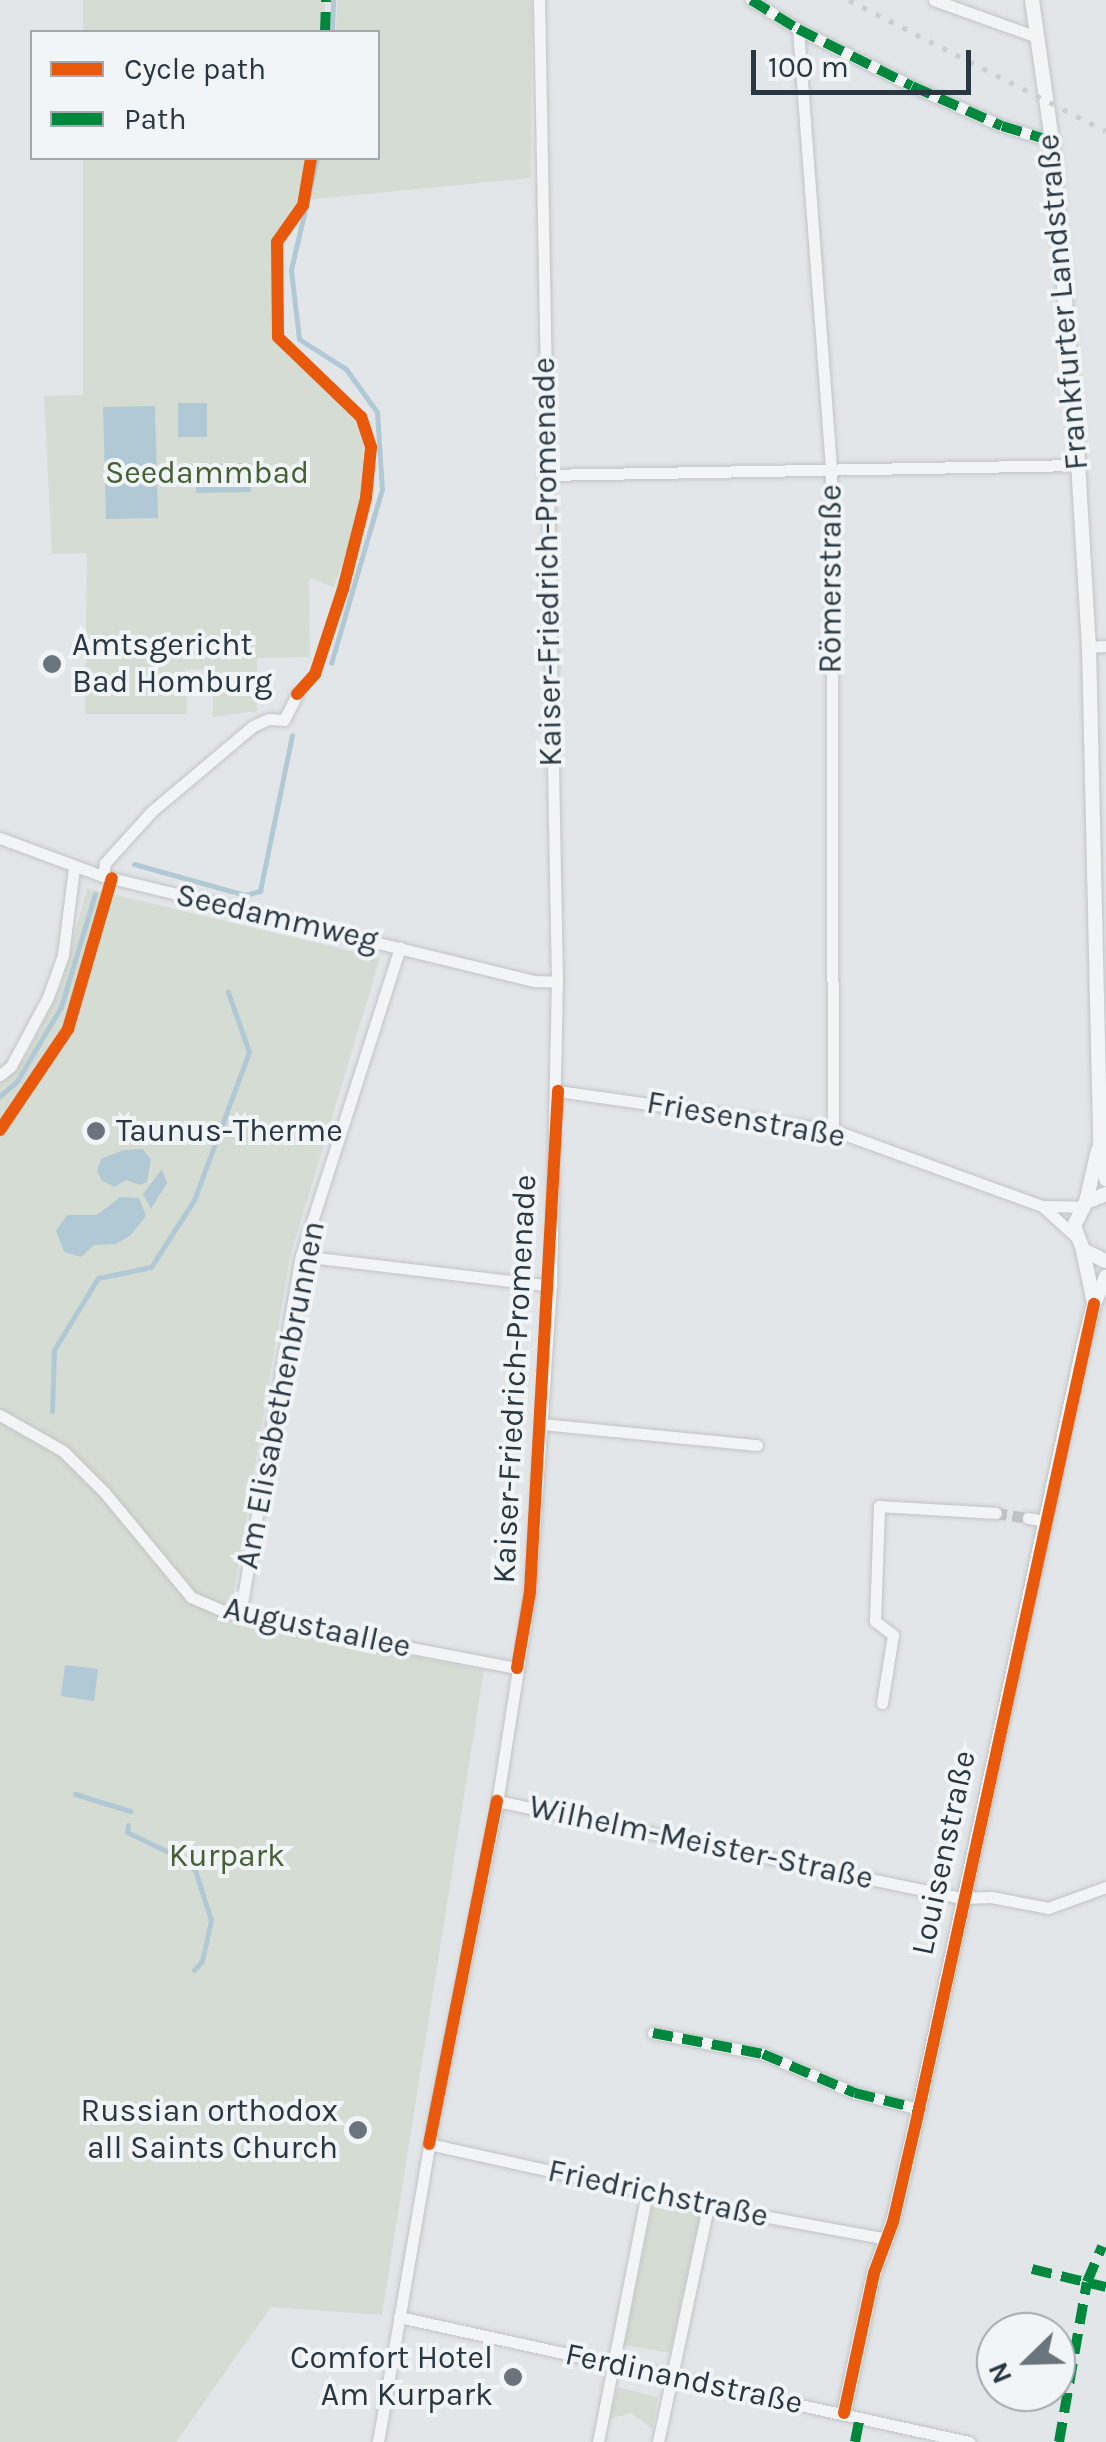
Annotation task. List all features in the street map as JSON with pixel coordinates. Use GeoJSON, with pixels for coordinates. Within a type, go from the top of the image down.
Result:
{"type":"FeatureCollection","features":[{"type":"Feature","properties":{"kind":"street","name":"Kaiser-Friedrich-Promenade"},"geometry":{"type":"LineString","coordinates":[[378,2442],[430,2144],[497,1801],[530,1592],[542,1424],[551,1286],[558,982],[544,475],[539,0]]}},
{"type":"Feature","properties":{"kind":"street"},"geometry":{"type":"LineString","coordinates":[[751,0],[798,29],[984,118],[1052,141]]}},
{"type":"Feature","properties":{"kind":"street"},"geometry":{"type":"LineString","coordinates":[[934,0],[1038,37]]}},
{"type":"Feature","properties":{"kind":"street","name":"Frankfurter Landstraße"},"geometry":{"type":"LineString","coordinates":[[1032,0],[1052,141],[1077,466],[1088,647],[1100,1144],[1106,1178]]}},
{"type":"Feature","properties":{"kind":"street","name":"Römerstraße"},"geometry":{"type":"LineString","coordinates":[[798,29],[831,470],[833,1130]]}},
{"type":"Feature","properties":{"kind":"street"},"geometry":{"type":"LineString","coordinates":[[544,475],[1077,466]]}},
{"type":"Feature","properties":{"kind":"street"},"geometry":{"type":"LineString","coordinates":[[1088,647],[1106,646]]}},
{"type":"Feature","properties":{"kind":"street"},"geometry":{"type":"LineString","coordinates":[[103,876],[106,863],[152,811],[253,726],[268,719],[284,720],[297,694]]}},
{"type":"Feature","properties":{"kind":"street","name":"Seedammweg"},"geometry":{"type":"LineString","coordinates":[[0,838],[103,876],[534,980],[558,982]]}},
{"type":"Feature","properties":{"kind":"street"},"geometry":{"type":"LineString","coordinates":[[0,1075],[11,1066],[48,997],[63,955],[74,868]]}},
{"type":"Feature","properties":{"kind":"street","name":"Am Elisabethenbrunnen"},"geometry":{"type":"LineString","coordinates":[[240,1615],[301,1256],[400,948]]}},
{"type":"Feature","properties":{"kind":"street","name":"Friesenstraße"},"geometry":{"type":"LineString","coordinates":[[558,1091],[833,1130],[1042,1206],[1084,1204]]}},
{"type":"Feature","properties":{"kind":"street","name":"Frankfurter Landstraße"},"geometry":{"type":"LineString","coordinates":[[1079,1244],[1084,1204],[1100,1144]]}},
{"type":"Feature","properties":{"kind":"street"},"geometry":{"type":"LineString","coordinates":[[1084,1204],[1106,1194]]}},
{"type":"Feature","properties":{"kind":"street","name":"Friesenstraße"},"geometry":{"type":"LineString","coordinates":[[1042,1206],[1079,1244]]}},
{"type":"Feature","properties":{"kind":"street"},"geometry":{"type":"LineString","coordinates":[[1079,1244],[1106,1262]]}},
{"type":"Feature","properties":{"kind":"street","name":"Louisenstraße"},"geometry":{"type":"LineString","coordinates":[[1079,1244],[1094,1304]]}},
{"type":"Feature","properties":{"kind":"street"},"geometry":{"type":"LineString","coordinates":[[301,1256],[551,1286]]}},
{"type":"Feature","properties":{"kind":"street","name":"Louisenstraße"},"geometry":{"type":"LineString","coordinates":[[844,2413],[874,2273],[887,2239],[919,2109],[1094,1304],[1106,1277]]}},
{"type":"Feature","properties":{"kind":"street","name":"Augustaallee"},"geometry":{"type":"LineString","coordinates":[[0,1415],[63,1451],[105,1494],[191,1597],[240,1615],[517,1668]]}},
{"type":"Feature","properties":{"kind":"street","name":"Kaiser-Friedrich-Promenade"},"geometry":{"type":"LineString","coordinates":[[542,1424],[758,1445]]}},
{"type":"Feature","properties":{"kind":"street"},"geometry":{"type":"LineString","coordinates":[[882,1704],[894,1635],[876,1621],[879,1506],[996,1513]]}},
{"type":"Feature","properties":{"kind":"street"},"geometry":{"type":"LineString","coordinates":[[1028,1518],[1047,1521]]}},
{"type":"Feature","properties":{"kind":"street","name":"Wilhelm-Meister-Straße"},"geometry":{"type":"LineString","coordinates":[[497,1801],[964,1898],[992,1897],[1048,1908],[1106,1887]]}},
{"type":"Feature","properties":{"kind":"street"},"geometry":{"type":"LineString","coordinates":[[653,2033],[762,2054],[855,2093],[919,2109]]}},
{"type":"Feature","properties":{"kind":"street","name":"Friedrichstraße"},"geometry":{"type":"LineString","coordinates":[[430,2144],[708,2206],[887,2239]]}},
{"type":"Feature","properties":{"kind":"street"},"geometry":{"type":"LineString","coordinates":[[598,2442],[647,2193]]}},
{"type":"Feature","properties":{"kind":"street"},"geometry":{"type":"LineString","coordinates":[[658,2442],[708,2206]]}},
{"type":"Feature","properties":{"kind":"street","name":"Ferdinandstraße"},"geometry":{"type":"LineString","coordinates":[[399,2317],[969,2442]]}},
{"type":"Feature","properties":{"kind":"green space"},"geometry":{"type":"Polygon","coordinates":[[[83,0],[325,0],[324,30],[83,30],[83,0]]]}},
{"type":"Feature","properties":{"kind":"green space"},"geometry":{"type":"Polygon","coordinates":[[[337,0],[532,0],[531,178],[304,200],[314,160],[380,160],[380,30],[336,30],[337,0]]]}},
{"type":"Feature","properties":{"kind":"green space","name":"Seedammbad"},"geometry":{"type":"Polygon","coordinates":[[[83,160],[306,160],[296,204],[271,240],[274,339],[357,418],[363,442],[364,482],[357,522],[334,587],[309,578],[310,657],[257,658],[257,711],[213,717],[213,669],[186,670],[187,714],[85,714],[87,553],[52,554],[44,396],[83,395],[83,160]]]}},
{"type":"Feature","properties":{"kind":"green space","name":"Kurpark"},"geometry":{"type":"Polygon","coordinates":[[[87,888],[380,958],[290,1257],[229,1620],[484,1670],[382,2315],[271,2307],[176,2442],[0,2442],[0,1082],[25,1058],[61,987],[87,888]]]}},
{"type":"Feature","properties":{"kind":"green space"},"geometry":{"type":"Polygon","coordinates":[[[653,2203],[701,2211],[670,2353],[624,2345],[653,2203]]]}},
{"type":"Feature","properties":{"kind":"green space"},"geometry":{"type":"Polygon","coordinates":[[[618,2387],[658,2397],[652,2429],[631,2413],[610,2419],[618,2387]]]}},
{"type":"Feature","properties":{"kind":"water"},"geometry":{"type":"Polygon","coordinates":[[[178,403],[207,403],[207,437],[178,437],[178,403]]]}},
{"type":"Feature","properties":{"kind":"water"},"geometry":{"type":"Polygon","coordinates":[[[155,406],[158,518],[106,519],[103,407],[155,406]]]}},
{"type":"Feature","properties":{"kind":"water"},"geometry":{"type":"Polygon","coordinates":[[[250,463],[251,492],[196,493],[196,464],[250,463]]]}},
{"type":"Feature","properties":{"kind":"water"},"geometry":{"type":"Polygon","coordinates":[[[142,1149],[151,1159],[147,1182],[140,1185],[126,1180],[115,1187],[102,1181],[97,1171],[101,1159],[124,1150],[142,1149]]]}},
{"type":"Feature","properties":{"kind":"water"},"geometry":{"type":"Polygon","coordinates":[[[162,1169],[167,1183],[151,1209],[143,1194],[162,1169]]]}},
{"type":"Feature","properties":{"kind":"water"},"geometry":{"type":"Polygon","coordinates":[[[120,1197],[139,1198],[146,1216],[131,1235],[116,1244],[94,1245],[81,1257],[64,1252],[56,1231],[67,1215],[97,1215],[120,1197]]]}},
{"type":"Feature","properties":{"kind":"water"},"geometry":{"type":"Polygon","coordinates":[[[65,1665],[98,1669],[94,1701],[61,1696],[65,1665]]]}},
{"type":"Feature","properties":{"kind":"waterway"},"geometry":{"type":"LineString","coordinates":[[332,30],[333,0]]}},
{"type":"Feature","properties":{"kind":"waterway"},"geometry":{"type":"LineString","coordinates":[[317,160],[291,270],[299,339],[346,369],[377,412],[382,489],[331,663]]}},
{"type":"Feature","properties":{"kind":"waterway"},"geometry":{"type":"LineString","coordinates":[[134,864],[245,895],[260,891],[292,735]]}},
{"type":"Feature","properties":{"kind":"waterway"},"geometry":{"type":"LineString","coordinates":[[0,1096],[17,1081],[61,1007],[95,894]]}},
{"type":"Feature","properties":{"kind":"waterway"},"geometry":{"type":"LineString","coordinates":[[52,1411],[54,1350],[98,1278],[151,1267],[194,1200],[249,1052],[228,992]]}},
{"type":"Feature","properties":{"kind":"waterway"},"geometry":{"type":"LineString","coordinates":[[75,1794],[130,1811]]}},
{"type":"Feature","properties":{"kind":"waterway"},"geometry":{"type":"LineString","coordinates":[[128,1825],[127,1832],[181,1858],[195,1870],[211,1920],[202,1961],[194,1970]]}},
{"type":"Feature","properties":{"kind":"tunnel"},"geometry":{"type":"LineString","coordinates":[[996,1513],[1028,1518]]}},
{"type":"Feature","properties":{"kind":"railway"},"geometry":{"type":"LineString","coordinates":[[849,0],[1106,131]]}},
{"type":"Feature","properties":{"kind":"marked path"},"geometry":{"type":"LineString","coordinates":[[325,30],[326,0]]}},
{"type":"Feature","properties":{"kind":"marked path"},"geometry":{"type":"LineString","coordinates":[[751,0],[798,29],[912,86],[1002,126],[1052,141]]}},
{"type":"Feature","properties":{"kind":"marked path"},"geometry":{"type":"LineString","coordinates":[[653,2033],[763,2054],[855,2093],[919,2109]]}},
{"type":"Feature","properties":{"kind":"marked path"},"geometry":{"type":"LineString","coordinates":[[1059,2442],[1087,2282],[1102,2246]]}},
{"type":"Feature","properties":{"kind":"marked path"},"geometry":{"type":"LineString","coordinates":[[1032,2269],[1106,2287]]}},
{"type":"Feature","properties":{"kind":"marked path"},"geometry":{"type":"LineString","coordinates":[[855,2442],[860,2417]]}},
{"type":"Feature","properties":{"kind":"cycle path"},"geometry":{"type":"LineString","coordinates":[[297,694],[315,674],[343,589],[366,498],[371,447],[361,417],[278,337],[277,242],[303,205],[311,160]]}},
{"type":"Feature","properties":{"kind":"cycle path"},"geometry":{"type":"LineString","coordinates":[[0,1130],[68,1029],[112,878]]}},
{"type":"Feature","properties":{"kind":"cycle path"},"geometry":{"type":"LineString","coordinates":[[517,1668],[530,1592],[558,1091]]}},
{"type":"Feature","properties":{"kind":"cycle path"},"geometry":{"type":"LineString","coordinates":[[844,2413],[874,2273],[893,2222],[919,2109],[1094,1304]]}},
{"type":"Feature","properties":{"kind":"cycle path"},"geometry":{"type":"LineString","coordinates":[[429,2144],[497,1801]]}},
{"type":"Feature","properties":{"kind":"place","name":"Amtsgericht Bad Homburg"},"geometry":{"type":"Point","coordinates":[52,664]}},
{"type":"Feature","properties":{"kind":"place","name":"Taunus-Therme"},"geometry":{"type":"Point","coordinates":[96,1131]}},
{"type":"Feature","properties":{"kind":"place","name":"Russian orthodox all Saints Church"},"geometry":{"type":"Point","coordinates":[358,2130]}},
{"type":"Feature","properties":{"kind":"place","name":"Comfort Hotel Am Kurpark"},"geometry":{"type":"Point","coordinates":[513,2377]}}]}
